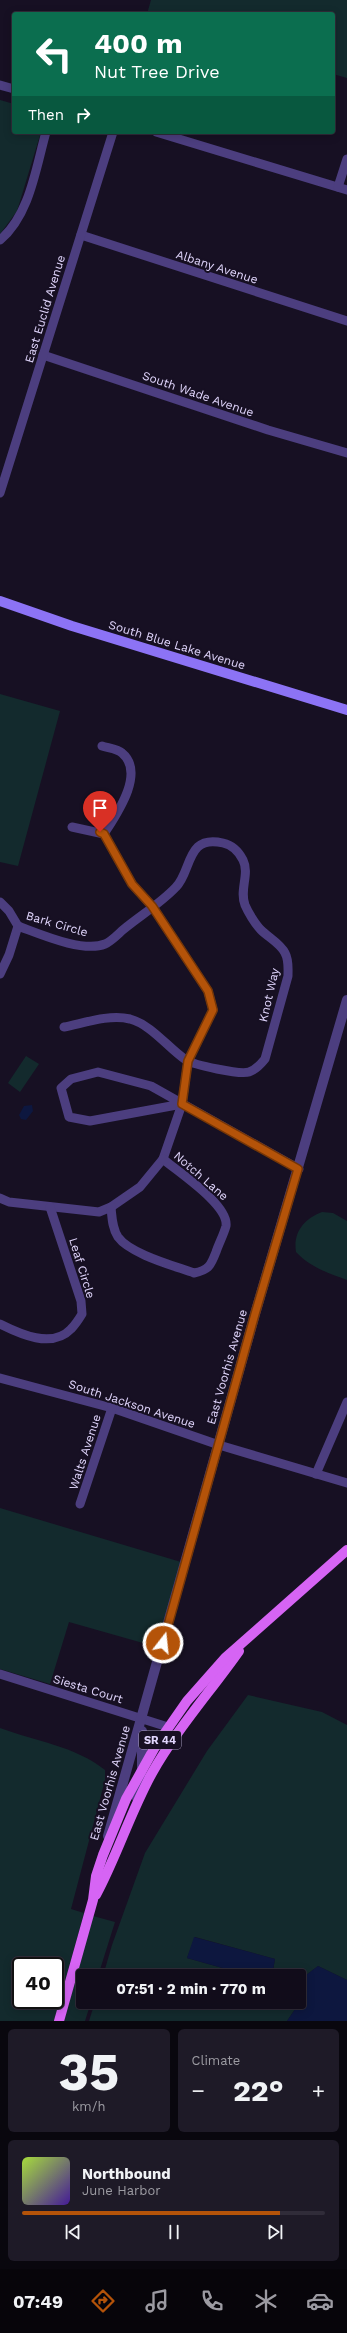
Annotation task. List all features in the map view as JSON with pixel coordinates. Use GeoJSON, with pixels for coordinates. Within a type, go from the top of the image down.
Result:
{"type":"FeatureCollection","features":[{"type":"Feature","properties":{"kind":"main road","name":"South Blue Lake Avenue"},"geometry":{"type":"LineString","coordinates":[[0,602],[72,626],[347,710]]}},
{"type":"Feature","properties":{"kind":"main road","name":"SR 44"},"geometry":{"type":"LineString","coordinates":[[59,2021],[93,1900],[96,1876],[115,1824],[142,1769],[168,1727],[220,1663],[347,1550]]}},
{"type":"Feature","properties":{"kind":"main road","name":"SR 44"},"geometry":{"type":"LineString","coordinates":[[93,1900],[105,1878],[136,1804],[184,1724],[244,1643]]}},
{"type":"Feature","properties":{"kind":"main road"},"geometry":{"type":"LineString","coordinates":[[168,1727],[184,1724]]}},
{"type":"Feature","properties":{"kind":"street"},"geometry":{"type":"LineString","coordinates":[[0,85],[12,88]]}},
{"type":"Feature","properties":{"kind":"street"},"geometry":{"type":"LineString","coordinates":[[0,240],[12,228],[21,213],[45,134]]}},
{"type":"Feature","properties":{"kind":"street","name":"East Euclid Avenue"},"geometry":{"type":"LineString","coordinates":[[0,493],[112,134]]}},
{"type":"Feature","properties":{"kind":"street"},"geometry":{"type":"LineString","coordinates":[[162,134],[347,190]]}},
{"type":"Feature","properties":{"kind":"street"},"geometry":{"type":"LineString","coordinates":[[338,188],[347,159]]}},
{"type":"Feature","properties":{"kind":"street","name":"Albany Avenue"},"geometry":{"type":"LineString","coordinates":[[81,235],[347,321]]}},
{"type":"Feature","properties":{"kind":"street","name":"South Wade Avenue"},"geometry":{"type":"LineString","coordinates":[[43,355],[268,430],[347,453]]}},
{"type":"Feature","properties":{"kind":"street"},"geometry":{"type":"LineString","coordinates":[[102,746],[122,752],[128,760],[132,771],[129,790],[121,808],[104,834]]}},
{"type":"Feature","properties":{"kind":"street"},"geometry":{"type":"LineString","coordinates":[[0,1198],[9,1202],[99,1212],[111,1207],[140,1187],[162,1159],[182,1104],[188,1061],[213,1010],[208,991],[152,906],[132,884],[104,834],[72,827]]}},
{"type":"Feature","properties":{"kind":"street","name":"Knot Way"},"geometry":{"type":"LineString","coordinates":[[64,1027],[107,1018],[131,1019],[155,1034],[188,1061],[239,1074],[249,1072],[265,1059],[288,976],[289,963],[285,951],[259,929],[244,904],[242,891],[246,869],[243,859],[235,849],[228,844],[217,841],[206,843],[196,850],[188,860],[185,873],[177,887],[152,906]]}},
{"type":"Feature","properties":{"kind":"street"},"geometry":{"type":"LineString","coordinates":[[0,902],[9,911],[18,926]]}},
{"type":"Feature","properties":{"kind":"street","name":"Bark Circle"},"geometry":{"type":"LineString","coordinates":[[0,974],[9,955],[18,926],[84,947],[105,944],[152,906]]}},
{"type":"Feature","properties":{"kind":"street","name":"East Voorhis Avenue"},"geometry":{"type":"LineString","coordinates":[[103,1855],[117,1797],[142,1719],[347,1000]]}},
{"type":"Feature","properties":{"kind":"street"},"geometry":{"type":"LineString","coordinates":[[182,1104],[90,1121],[69,1117],[61,1088],[70,1079],[98,1072],[151,1086],[298,1169]]}},
{"type":"Feature","properties":{"kind":"street","name":"Notch Lane"},"geometry":{"type":"LineString","coordinates":[[111,1207],[112,1223],[118,1237],[128,1246],[194,1272],[205,1271],[211,1266],[226,1225],[224,1214],[218,1204],[162,1159]]}},
{"type":"Feature","properties":{"kind":"street","name":"Leaf Circle"},"geometry":{"type":"LineString","coordinates":[[0,1324],[33,1338],[54,1338],[71,1330],[82,1314],[81,1301],[50,1207]]}},
{"type":"Feature","properties":{"kind":"street","name":"South Jackson Avenue"},"geometry":{"type":"LineString","coordinates":[[0,1378],[112,1408],[219,1445],[347,1482]]}},
{"type":"Feature","properties":{"kind":"street"},"geometry":{"type":"LineString","coordinates":[[316,1474],[347,1402]]}},
{"type":"Feature","properties":{"kind":"street","name":"Walts Avenue"},"geometry":{"type":"LineString","coordinates":[[80,1504],[112,1408]]}},
{"type":"Feature","properties":{"kind":"street","name":"Siesta Court"},"geometry":{"type":"LineString","coordinates":[[0,1674],[168,1727]]}},
{"type":"Feature","properties":{"kind":"street","name":"East Voorhis Avenue"},"geometry":{"type":"LineString","coordinates":[[136,1804],[142,1769],[142,1719]]}},
{"type":"Feature","properties":{"kind":"green space"},"geometry":{"type":"Polygon","coordinates":[[[151,0],[347,0],[347,78],[335,75],[335,12],[148,12],[151,0]]]}},
{"type":"Feature","properties":{"kind":"green space"},"geometry":{"type":"Polygon","coordinates":[[[0,100],[12,103],[12,134],[40,134],[17,211],[0,234],[0,100]]]}},
{"type":"Feature","properties":{"kind":"green space"},"geometry":{"type":"Polygon","coordinates":[[[0,694],[60,711],[18,866],[0,862],[0,694]]]}},
{"type":"Feature","properties":{"kind":"green space"},"geometry":{"type":"Polygon","coordinates":[[[26,1056],[39,1064],[20,1092],[8,1083],[26,1056]]]}},
{"type":"Feature","properties":{"kind":"green space"},"geometry":{"type":"Polygon","coordinates":[[[322,1212],[333,1213],[347,1221],[347,1280],[313,1266],[296,1252],[296,1238],[301,1227],[310,1218],[322,1212]]]}},
{"type":"Feature","properties":{"kind":"green space"},"geometry":{"type":"Polygon","coordinates":[[[0,1508],[181,1562],[157,1647],[69,1622],[50,1684],[0,1669],[0,1508]]]}},
{"type":"Feature","properties":{"kind":"green space"},"geometry":{"type":"Polygon","coordinates":[[[248,1695],[322,1712],[347,1725],[347,1980],[318,1966],[306,1975],[306,1969],[273,1969],[275,1959],[195,1937],[187,1958],[226,1969],[105,1969],[112,1945],[145,1853],[207,1751],[248,1695]]]}},
{"type":"Feature","properties":{"kind":"green space"},"geometry":{"type":"Polygon","coordinates":[[[0,1728],[81,1755],[105,1770],[105,1780],[71,1909],[84,1913],[64,1985],[64,1957],[12,1957],[12,2009],[57,2009],[54,2021],[0,2021],[0,1728]]]}},
{"type":"Feature","properties":{"kind":"green space"},"geometry":{"type":"Polygon","coordinates":[[[93,1916],[115,1922],[100,1969],[78,1969],[93,1916]]]}},
{"type":"Feature","properties":{"kind":"green space"},"geometry":{"type":"Polygon","coordinates":[[[76,1978],[76,2009],[89,2009],[85,2021],[64,2021],[76,1978]]]}},
{"type":"Feature","properties":{"kind":"green space"},"geometry":{"type":"Polygon","coordinates":[[[93,2009],[295,2009],[287,2021],[89,2021],[93,2009]]]}},
{"type":"Feature","properties":{"kind":"water"},"geometry":{"type":"Polygon","coordinates":[[[32,1105],[33,1111],[26,1120],[21,1119],[19,1115],[24,1106],[32,1105]]]}},
{"type":"Feature","properties":{"kind":"water"},"geometry":{"type":"Polygon","coordinates":[[[194,1937],[275,1959],[273,1969],[226,1969],[187,1958],[194,1937]]]}},
{"type":"Feature","properties":{"kind":"water"},"geometry":{"type":"Polygon","coordinates":[[[318,1966],[347,1980],[347,2021],[287,2021],[295,2009],[306,2009],[306,1975],[318,1966]]]}},
{"type":"Feature","properties":{"kind":"route"},"geometry":{"type":"LineString","coordinates":[[100,832],[104,834],[132,884],[152,906],[208,991],[213,1010],[188,1061],[182,1104],[298,1169],[270,1268],[255,1314],[163,1643]]}}]}
